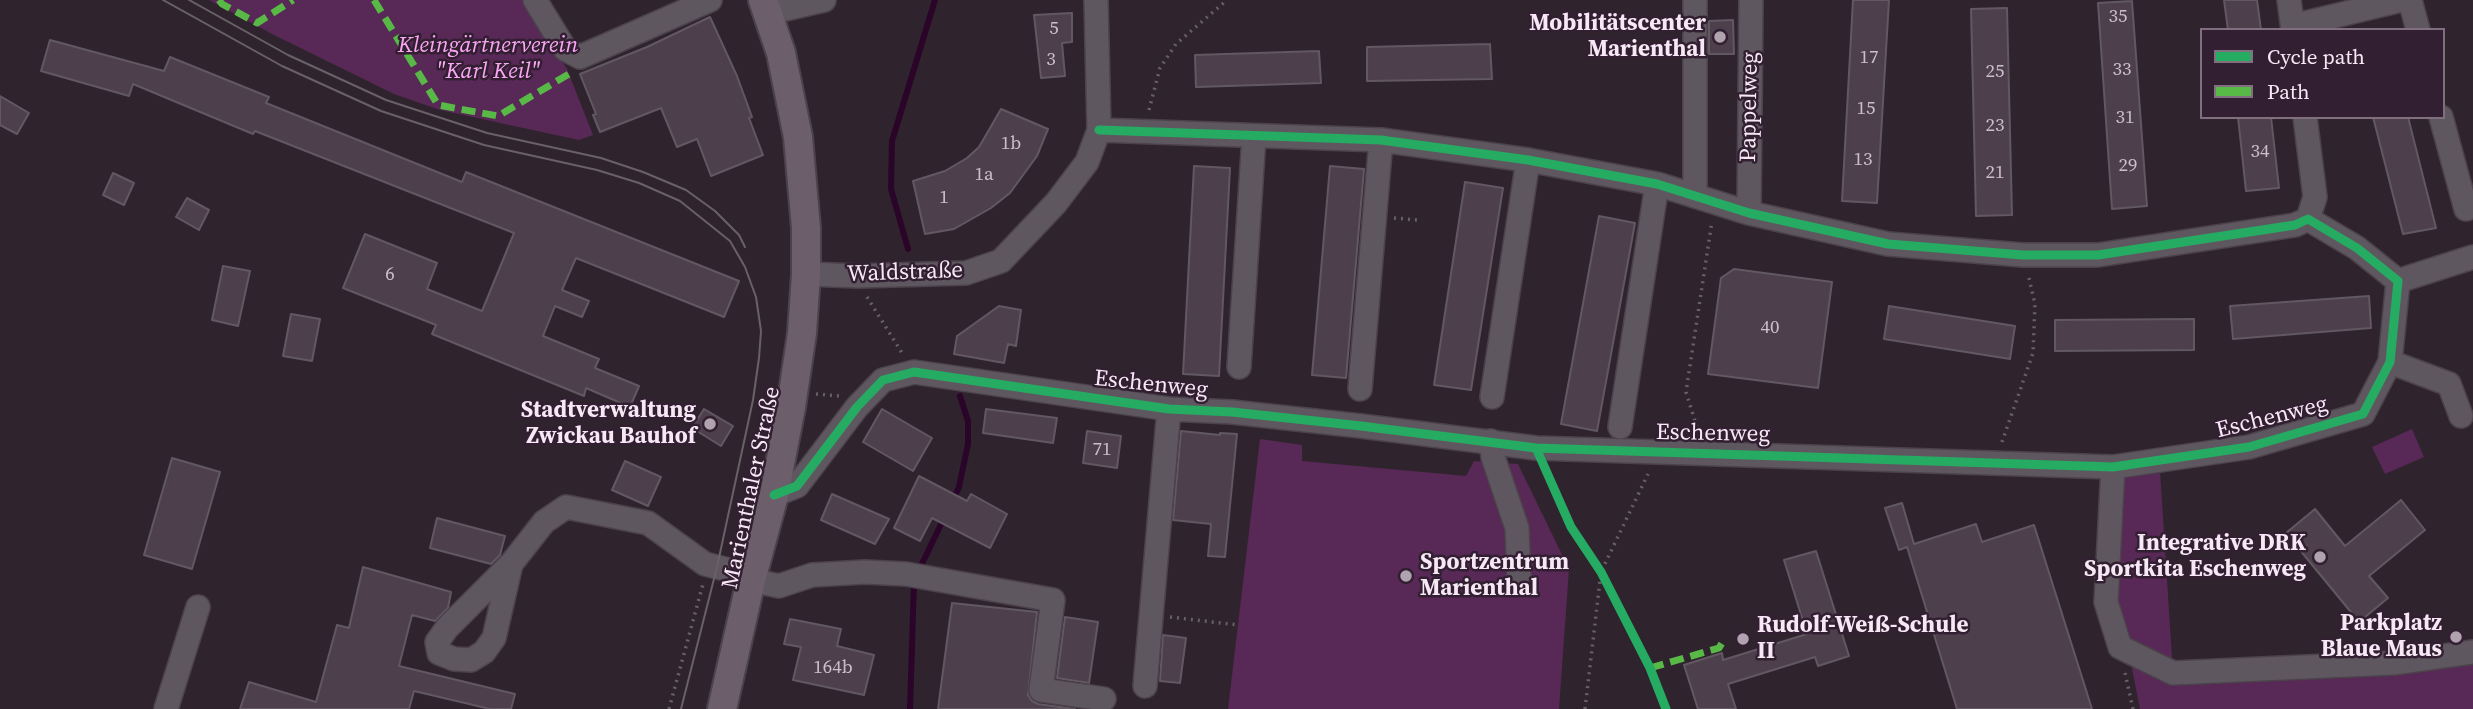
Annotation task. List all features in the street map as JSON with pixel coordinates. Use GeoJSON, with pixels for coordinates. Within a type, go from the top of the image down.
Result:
{"type":"FeatureCollection","features":[{"type":"Feature","properties":{"kind":"main road","name":"Marienthaler Straße"},"geometry":{"type":"LineString","coordinates":[[722,709],[774,495],[791,407],[802,333],[806,274],[806,228],[799,137],[786,73],[766,7]]}},
{"type":"Feature","properties":{"kind":"street"},"geometry":{"type":"LineString","coordinates":[[535,0],[565,49],[580,57],[710,0]]}},
{"type":"Feature","properties":{"kind":"street"},"geometry":{"type":"LineString","coordinates":[[766,7],[824,0]]}},
{"type":"Feature","properties":{"kind":"street","name":"Waldstraße"},"geometry":{"type":"LineString","coordinates":[[806,274],[858,276],[966,273],[1001,261],[1056,203],[1087,162],[1098,130],[1096,0]]}},
{"type":"Feature","properties":{"kind":"street"},"geometry":{"type":"LineString","coordinates":[[1695,0],[1705,199]]}},
{"type":"Feature","properties":{"kind":"street","name":"Pappelweg"},"geometry":{"type":"LineString","coordinates":[[1749,213],[1751,0]]}},
{"type":"Feature","properties":{"kind":"street"},"geometry":{"type":"LineString","coordinates":[[2289,0],[2293,28],[2401,0]]}},
{"type":"Feature","properties":{"kind":"street"},"geometry":{"type":"LineString","coordinates":[[2410,0],[2417,28]]}},
{"type":"Feature","properties":{"kind":"street"},"geometry":{"type":"LineString","coordinates":[[1098,130],[1381,140],[1528,160],[1657,184],[1749,213],[1888,244],[2023,255],[2098,255],[2295,225],[2308,219],[2315,197],[2305,119]]}},
{"type":"Feature","properties":{"kind":"street"},"geometry":{"type":"LineString","coordinates":[[2442,119],[2466,209]]}},
{"type":"Feature","properties":{"kind":"street","name":"Eschenweg"},"geometry":{"type":"LineString","coordinates":[[1239,367],[1254,136]]}},
{"type":"Feature","properties":{"kind":"street"},"geometry":{"type":"LineString","coordinates":[[1360,388],[1381,140]]}},
{"type":"Feature","properties":{"kind":"street"},"geometry":{"type":"LineString","coordinates":[[1492,397],[1528,160]]}},
{"type":"Feature","properties":{"kind":"street"},"geometry":{"type":"LineString","coordinates":[[1620,427],[1657,184]]}},
{"type":"Feature","properties":{"kind":"street"},"geometry":{"type":"LineString","coordinates":[[2308,219],[2357,248],[2398,281],[2473,257]]}},
{"type":"Feature","properties":{"kind":"street","name":"Eschenweg"},"geometry":{"type":"LineString","coordinates":[[774,495],[797,486],[857,407],[883,380],[914,372],[1169,409],[1232,412],[1536,448],[2113,467],[2249,447],[2363,414],[2390,362],[2398,281]]}},
{"type":"Feature","properties":{"kind":"street"},"geometry":{"type":"LineString","coordinates":[[2390,362],[2449,384],[2461,416]]}},
{"type":"Feature","properties":{"kind":"street"},"geometry":{"type":"LineString","coordinates":[[1145,686],[1169,409]]}},
{"type":"Feature","properties":{"kind":"street"},"geometry":{"type":"LineString","coordinates":[[1491,441],[1493,457],[1517,528],[1518,576]]}},
{"type":"Feature","properties":{"kind":"street"},"geometry":{"type":"LineString","coordinates":[[2113,467],[2106,602],[2120,647],[2173,673],[2393,663],[2473,652]]}},
{"type":"Feature","properties":{"kind":"street"},"geometry":{"type":"LineString","coordinates":[[511,564],[544,522],[566,507],[648,523],[708,565],[779,586],[812,575],[865,572],[916,575],[1053,600],[1041,690],[1104,698]]}},
{"type":"Feature","properties":{"kind":"street"},"geometry":{"type":"LineString","coordinates":[[166,709],[198,607]]}},
{"type":"Feature","properties":{"kind":"path"},"geometry":{"type":"LineString","coordinates":[[1141,132],[1160,68],[1176,44],[1227,0]]}},
{"type":"Feature","properties":{"kind":"path"},"geometry":{"type":"LineString","coordinates":[[1695,418],[1686,392],[1705,199]]}},
{"type":"Feature","properties":{"kind":"path"},"geometry":{"type":"LineString","coordinates":[[1995,463],[2032,353],[2035,303],[2023,255]]}},
{"type":"Feature","properties":{"kind":"path"},"geometry":{"type":"LineString","coordinates":[[858,276],[869,302],[914,372]]}},
{"type":"Feature","properties":{"kind":"path"},"geometry":{"type":"LineString","coordinates":[[828,397],[841,396]]}},
{"type":"Feature","properties":{"kind":"path"},"geometry":{"type":"LineString","coordinates":[[1585,709],[1601,572],[1648,474]]}},
{"type":"Feature","properties":{"kind":"path"},"geometry":{"type":"LineString","coordinates":[[669,709],[708,565]]}},
{"type":"Feature","properties":{"kind":"path"},"geometry":{"type":"LineString","coordinates":[[1151,614],[1238,625]]}},
{"type":"Feature","properties":{"kind":"path"},"geometry":{"type":"LineString","coordinates":[[2120,647],[2133,709]]}},
{"type":"Feature","properties":{"kind":"green space","name":"Kleingärtnerverein \"Karl Keil\""},"geometry":{"type":"Polygon","coordinates":[[[209,0],[523,0],[567,69],[593,135],[579,140],[440,110],[394,94],[209,0]]]}},
{"type":"Feature","properties":{"kind":"green space"},"geometry":{"type":"Polygon","coordinates":[[[2412,429],[2424,457],[2385,474],[2372,447],[2412,429]]]}},
{"type":"Feature","properties":{"kind":"green space","name":"Sportzentrum Marienthal"},"geometry":{"type":"Polygon","coordinates":[[[1260,439],[1302,445],[1302,461],[1466,476],[1474,461],[1518,464],[1569,569],[1559,709],[1228,709],[1260,439]]]}},
{"type":"Feature","properties":{"kind":"green space"},"geometry":{"type":"Polygon","coordinates":[[[2160,471],[2173,673],[2473,659],[2473,709],[2140,709],[2117,593],[2124,476],[2160,471]]]}},
{"type":"Feature","properties":{"kind":"building"},"geometry":{"type":"Polygon","coordinates":[[[1853,0],[1889,0],[1877,203],[1842,201],[1853,0]]]}},
{"type":"Feature","properties":{"kind":"building"},"geometry":{"type":"Polygon","coordinates":[[[2224,0],[2257,0],[2261,28],[2228,28],[2224,0]]]}},
{"type":"Feature","properties":{"kind":"building"},"geometry":{"type":"Polygon","coordinates":[[[2132,1],[2147,206],[2112,209],[2098,3],[2132,1]]]}},
{"type":"Feature","properties":{"kind":"building"},"geometry":{"type":"Polygon","coordinates":[[[2007,8],[2012,215],[1976,216],[1971,9],[2007,8]]]}},
{"type":"Feature","properties":{"kind":"building"},"geometry":{"type":"Polygon","coordinates":[[[1072,13],[1072,42],[1062,43],[1065,76],[1041,78],[1034,15],[1072,13]]]}},
{"type":"Feature","properties":{"kind":"building"},"geometry":{"type":"Polygon","coordinates":[[[710,17],[737,76],[763,155],[711,176],[697,139],[677,147],[661,108],[600,132],[580,74],[647,47],[710,17]]]}},
{"type":"Feature","properties":{"kind":"building","name":"Mobilitätscenter Marienthal"},"geometry":{"type":"Polygon","coordinates":[[[1733,20],[1734,54],[1709,54],[1709,21],[1733,20]]]}},
{"type":"Feature","properties":{"kind":"building"},"geometry":{"type":"Polygon","coordinates":[[[50,40],[164,71],[170,57],[269,97],[266,103],[462,182],[466,172],[739,281],[724,317],[576,258],[562,290],[589,301],[582,317],[555,306],[543,336],[599,359],[595,368],[639,386],[630,407],[586,388],[584,396],[432,334],[436,325],[343,288],[365,234],[437,263],[427,289],[482,311],[514,233],[255,131],[253,134],[133,84],[129,96],[41,71],[50,40]]]}},
{"type":"Feature","properties":{"kind":"building"},"geometry":{"type":"Polygon","coordinates":[[[1490,44],[1492,79],[1367,81],[1367,47],[1490,44]]]}},
{"type":"Feature","properties":{"kind":"building"},"geometry":{"type":"Polygon","coordinates":[[[1319,51],[1321,83],[1196,87],[1195,55],[1319,51]]]}},
{"type":"Feature","properties":{"kind":"building"},"geometry":{"type":"Polygon","coordinates":[[[0,96],[29,113],[17,134],[0,125],[0,96]]]}},
{"type":"Feature","properties":{"kind":"building"},"geometry":{"type":"Polygon","coordinates":[[[1001,109],[1048,129],[1037,156],[1010,193],[991,208],[954,229],[925,234],[913,181],[945,171],[967,158],[979,147],[1001,109]]]}},
{"type":"Feature","properties":{"kind":"building"},"geometry":{"type":"Polygon","coordinates":[[[2238,119],[2271,119],[2279,188],[2246,191],[2238,119]]]}},
{"type":"Feature","properties":{"kind":"building"},"geometry":{"type":"Polygon","coordinates":[[[2374,119],[2409,119],[2436,228],[2403,234],[2374,119]]]}},
{"type":"Feature","properties":{"kind":"building"},"geometry":{"type":"Polygon","coordinates":[[[1194,166],[1230,168],[1219,376],[1183,374],[1194,166]]]}},
{"type":"Feature","properties":{"kind":"building"},"geometry":{"type":"Polygon","coordinates":[[[1330,166],[1364,169],[1346,378],[1312,375],[1330,166]]]}},
{"type":"Feature","properties":{"kind":"building"},"geometry":{"type":"Polygon","coordinates":[[[113,173],[134,183],[124,205],[103,195],[113,173]]]}},
{"type":"Feature","properties":{"kind":"building"},"geometry":{"type":"Polygon","coordinates":[[[1465,182],[1503,188],[1471,390],[1434,385],[1465,182]]]}},
{"type":"Feature","properties":{"kind":"building"},"geometry":{"type":"Polygon","coordinates":[[[187,198],[209,210],[199,230],[176,217],[187,198]]]}},
{"type":"Feature","properties":{"kind":"building"},"geometry":{"type":"Polygon","coordinates":[[[1599,216],[1635,223],[1597,431],[1561,424],[1599,216]]]}},
{"type":"Feature","properties":{"kind":"building"},"geometry":{"type":"Polygon","coordinates":[[[223,266],[250,271],[238,326],[212,320],[223,266]]]}},
{"type":"Feature","properties":{"kind":"building"},"geometry":{"type":"Polygon","coordinates":[[[1734,269],[1832,282],[1818,388],[1708,374],[1721,278],[1734,269]]]}},
{"type":"Feature","properties":{"kind":"building"},"geometry":{"type":"Polygon","coordinates":[[[2369,296],[2371,328],[2233,339],[2230,306],[2369,296]]]}},
{"type":"Feature","properties":{"kind":"building"},"geometry":{"type":"Polygon","coordinates":[[[999,306],[1021,310],[1016,346],[1008,344],[1004,363],[954,354],[957,336],[999,306]]]}},
{"type":"Feature","properties":{"kind":"building"},"geometry":{"type":"Polygon","coordinates":[[[1889,306],[2015,326],[2010,359],[1884,339],[1889,306]]]}},
{"type":"Feature","properties":{"kind":"building"},"geometry":{"type":"Polygon","coordinates":[[[291,314],[320,319],[312,361],[283,356],[291,314]]]}},
{"type":"Feature","properties":{"kind":"building"},"geometry":{"type":"Polygon","coordinates":[[[2194,319],[2194,350],[2055,351],[2055,320],[2194,319]]]}},
{"type":"Feature","properties":{"kind":"building"},"geometry":{"type":"Polygon","coordinates":[[[704,409],[733,426],[721,446],[692,428],[704,409]]]}},
{"type":"Feature","properties":{"kind":"building"},"geometry":{"type":"Polygon","coordinates":[[[882,409],[932,438],[913,471],[863,442],[882,409]]]}},
{"type":"Feature","properties":{"kind":"building"},"geometry":{"type":"Polygon","coordinates":[[[986,409],[1057,418],[1053,443],[983,433],[986,409]]]}},
{"type":"Feature","properties":{"kind":"building"},"geometry":{"type":"Polygon","coordinates":[[[1087,431],[1121,436],[1117,468],[1083,463],[1087,431]]]}},
{"type":"Feature","properties":{"kind":"building"},"geometry":{"type":"Polygon","coordinates":[[[1181,431],[1237,434],[1225,557],[1208,556],[1211,524],[1173,520],[1181,431]]]}},
{"type":"Feature","properties":{"kind":"building"},"geometry":{"type":"Polygon","coordinates":[[[172,458],[220,472],[192,569],[144,555],[172,458]]]}},
{"type":"Feature","properties":{"kind":"building"},"geometry":{"type":"Polygon","coordinates":[[[625,461],[661,477],[648,506],[612,490],[625,461]]]}},
{"type":"Feature","properties":{"kind":"building"},"geometry":{"type":"Polygon","coordinates":[[[919,476],[967,501],[971,494],[1007,514],[990,548],[932,518],[920,541],[894,528],[919,476]]]}},
{"type":"Feature","properties":{"kind":"building"},"geometry":{"type":"Polygon","coordinates":[[[832,494],[889,519],[875,544],[821,520],[832,494]]]}},
{"type":"Feature","properties":{"kind":"building"},"geometry":{"type":"Polygon","coordinates":[[[2401,500],[2425,530],[2369,576],[2388,598],[2359,622],[2286,533],[2315,509],[2345,546],[2401,500]]]}},
{"type":"Feature","properties":{"kind":"building"},"geometry":{"type":"Polygon","coordinates":[[[1902,503],[1914,544],[1976,524],[1982,542],[2034,525],[2092,709],[1957,709],[1907,547],[1899,550],[1885,508],[1902,503]]]}},
{"type":"Feature","properties":{"kind":"building"},"geometry":{"type":"Polygon","coordinates":[[[437,518],[505,536],[500,555],[491,564],[430,548],[437,518]]]}},
{"type":"Feature","properties":{"kind":"building"},"geometry":{"type":"Polygon","coordinates":[[[1816,551],[1849,656],[1818,666],[1815,657],[1728,684],[1736,709],[1698,709],[1684,665],[1722,653],[1723,660],[1807,634],[1784,560],[1816,551]]]}},
{"type":"Feature","properties":{"kind":"building"},"geometry":{"type":"Polygon","coordinates":[[[363,567],[451,592],[448,608],[435,621],[412,615],[399,666],[515,694],[511,709],[490,709],[414,691],[409,709],[240,709],[249,682],[316,702],[337,625],[349,628],[363,567]]]}},
{"type":"Feature","properties":{"kind":"building"},"geometry":{"type":"Polygon","coordinates":[[[952,603],[1037,612],[1028,695],[1038,704],[1075,709],[938,709],[952,603]]]}},
{"type":"Feature","properties":{"kind":"building"},"geometry":{"type":"Polygon","coordinates":[[[1065,617],[1098,622],[1089,683],[1057,678],[1065,617]]]}},
{"type":"Feature","properties":{"kind":"building"},"geometry":{"type":"Polygon","coordinates":[[[790,619],[841,629],[837,646],[874,655],[864,695],[793,680],[801,647],[784,644],[790,619]]]}},
{"type":"Feature","properties":{"kind":"building"},"geometry":{"type":"Polygon","coordinates":[[[1163,635],[1186,638],[1180,683],[1160,681],[1163,635]]]}},
{"type":"Feature","properties":{"kind":"waterway"},"geometry":{"type":"LineString","coordinates":[[908,249],[891,189],[892,141],[935,0]]}},
{"type":"Feature","properties":{"kind":"waterway"},"geometry":{"type":"LineString","coordinates":[[952,502],[959,487],[968,444],[968,421],[960,396]]}},
{"type":"Feature","properties":{"kind":"waterway"},"geometry":{"type":"LineString","coordinates":[[918,572],[944,518]]}},
{"type":"Feature","properties":{"kind":"waterway"},"geometry":{"type":"LineString","coordinates":[[910,709],[914,581]]}},
{"type":"Feature","properties":{"kind":"tram line"},"geometry":{"type":"LineString","coordinates":[[163,0],[282,66],[381,111],[484,145],[597,170],[639,183],[680,201],[730,241],[745,267],[756,297],[761,331],[759,358],[753,400],[717,567],[681,709]]}},
{"type":"Feature","properties":{"kind":"tram line"},"geometry":{"type":"LineString","coordinates":[[189,0],[288,55],[386,100],[487,133],[601,158],[686,190],[715,211],[739,235],[745,247]]}},
{"type":"Feature","properties":{"kind":"marked path"},"geometry":{"type":"LineString","coordinates":[[219,0],[257,23],[293,0]]}},
{"type":"Feature","properties":{"kind":"marked path"},"geometry":{"type":"LineString","coordinates":[[374,0],[438,105],[498,116],[574,71]]}},
{"type":"Feature","properties":{"kind":"marked path"},"geometry":{"type":"LineString","coordinates":[[1650,668],[1719,648],[1725,638]]}},
{"type":"Feature","properties":{"kind":"cycle path"},"geometry":{"type":"LineString","coordinates":[[774,495],[797,486],[857,407],[883,380],[914,372],[1169,409],[1232,412],[1536,448],[2113,467],[2249,447],[2363,414],[2390,362],[2398,281],[2357,248],[2308,219],[2295,225],[2098,255],[2023,255],[1888,244],[1749,213],[1657,184],[1528,160],[1381,140],[1099,130]]}},
{"type":"Feature","properties":{"kind":"cycle path"},"geometry":{"type":"LineString","coordinates":[[1536,448],[1571,527],[1601,572],[1650,668],[1666,709]]}},
{"type":"Feature","properties":{"kind":"place","name":"Mobilitätscenter Marienthal"},"geometry":{"type":"Point","coordinates":[1720,37]}},
{"type":"Feature","properties":{"kind":"place","name":"Stadtverwaltung Zwickau Bauhof"},"geometry":{"type":"Point","coordinates":[710,424]}},
{"type":"Feature","properties":{"kind":"place","name":"Integrative DRK Sportkita Eschenweg"},"geometry":{"type":"Point","coordinates":[2320,557]}},
{"type":"Feature","properties":{"kind":"place","name":"Sportzentrum Marienthal"},"geometry":{"type":"Point","coordinates":[1406,576]}},
{"type":"Feature","properties":{"kind":"place","name":"Parkplatz Blaue Maus"},"geometry":{"type":"Point","coordinates":[2456,637]}},
{"type":"Feature","properties":{"kind":"place","name":"Rudolf-Weiß-Schule II"},"geometry":{"type":"Point","coordinates":[1743,639]}}]}
